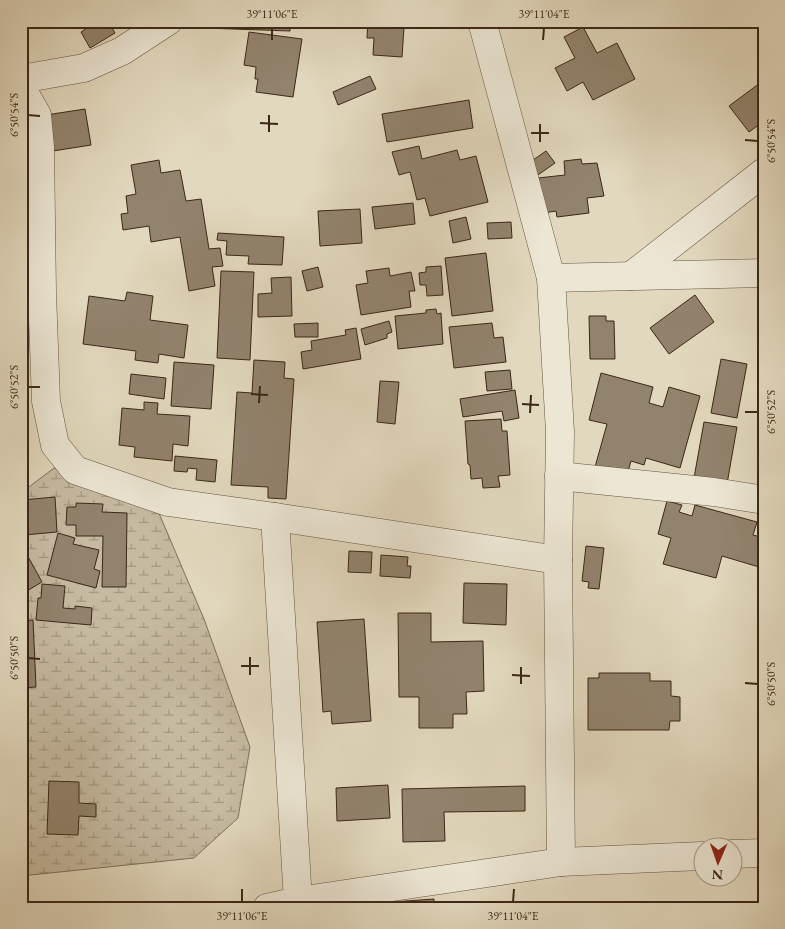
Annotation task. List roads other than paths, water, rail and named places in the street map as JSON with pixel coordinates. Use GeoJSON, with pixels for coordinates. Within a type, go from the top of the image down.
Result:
{"type":"FeatureCollection","features":[{"type":"Feature","properties":{"kind":"street"},"geometry":{"type":"LineString","coordinates":[[21,79],[84,68],[122,51],[168,21]]}},
{"type":"Feature","properties":{"kind":"street"},"geometry":{"type":"LineString","coordinates":[[482,21],[551,278],[560,432],[558,560],[561,862]]}},
{"type":"Feature","properties":{"kind":"street"},"geometry":{"type":"LineString","coordinates":[[21,87],[37,115],[40,147],[46,401],[55,445],[75,470],[168,502],[558,560]]}},
{"type":"Feature","properties":{"kind":"street"},"geometry":{"type":"LineString","coordinates":[[631,276],[764,172]]}},
{"type":"Feature","properties":{"kind":"street"},"geometry":{"type":"LineString","coordinates":[[551,278],[764,273]]}},
{"type":"Feature","properties":{"kind":"street"},"geometry":{"type":"LineString","coordinates":[[560,476],[714,492],[764,500]]}},
{"type":"Feature","properties":{"kind":"street"},"geometry":{"type":"LineString","coordinates":[[275,517],[298,901]]}},
{"type":"Feature","properties":{"kind":"street"},"geometry":{"type":"LineString","coordinates":[[742,854],[764,853]]}},
{"type":"Feature","properties":{"kind":"street"},"geometry":{"type":"LineString","coordinates":[[267,908],[298,901],[561,862],[692,856]]}}]}
